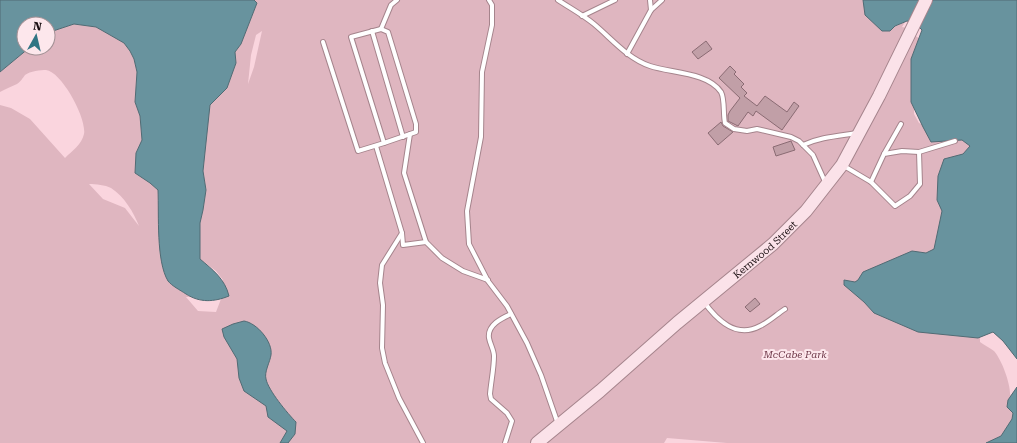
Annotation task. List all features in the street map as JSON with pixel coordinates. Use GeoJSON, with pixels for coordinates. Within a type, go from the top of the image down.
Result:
{"type":"FeatureCollection","features":[{"type":"Feature","properties":{"kind":"main road","name":"Kernwood Street"},"geometry":{"type":"LineString","coordinates":[[537,443],[600,391],[703,301],[773,244],[806,211],[842,165],[926,0]]}},
{"type":"Feature","properties":{"kind":"lane"},"geometry":{"type":"LineString","coordinates":[[381,29],[391,5],[397,0]]}},
{"type":"Feature","properties":{"kind":"lane"},"geometry":{"type":"LineString","coordinates":[[489,0],[492,5],[492,25],[482,72],[481,137],[467,211],[469,244],[488,280],[511,314],[527,343],[542,375],[558,425]]}},
{"type":"Feature","properties":{"kind":"lane"},"geometry":{"type":"LineString","coordinates":[[558,0],[582,16],[627,54],[651,66],[699,77],[714,86],[722,93],[725,123],[734,129],[747,131],[757,129],[764,130],[791,137],[799,141],[813,155],[827,185]]}},
{"type":"Feature","properties":{"kind":"lane"},"geometry":{"type":"LineString","coordinates":[[582,16],[615,0]]}},
{"type":"Feature","properties":{"kind":"lane"},"geometry":{"type":"LineString","coordinates":[[650,0],[651,10]]}},
{"type":"Feature","properties":{"kind":"lane"},"geometry":{"type":"LineString","coordinates":[[627,54],[651,10],[662,0]]}},
{"type":"Feature","properties":{"kind":"lane"},"geometry":{"type":"LineString","coordinates":[[323,42],[358,151],[376,146],[416,132],[416,124],[388,32],[381,29],[351,37],[384,143]]}},
{"type":"Feature","properties":{"kind":"lane"},"geometry":{"type":"LineString","coordinates":[[372,31],[403,137]]}},
{"type":"Feature","properties":{"kind":"lane"},"geometry":{"type":"LineString","coordinates":[[871,182],[884,154],[901,124]]}},
{"type":"Feature","properties":{"kind":"lane"},"geometry":{"type":"LineString","coordinates":[[803,145],[827,137],[859,133]]}},
{"type":"Feature","properties":{"kind":"lane"},"geometry":{"type":"LineString","coordinates":[[410,134],[404,173],[426,242],[442,258],[463,271],[488,280]]}},
{"type":"Feature","properties":{"kind":"lane"},"geometry":{"type":"LineString","coordinates":[[884,154],[902,151],[919,152],[955,141]]}},
{"type":"Feature","properties":{"kind":"lane"},"geometry":{"type":"LineString","coordinates":[[376,146],[402,233],[403,245],[426,242]]}},
{"type":"Feature","properties":{"kind":"lane"},"geometry":{"type":"LineString","coordinates":[[842,165],[871,182],[895,206],[910,196],[920,184],[919,152]]}},
{"type":"Feature","properties":{"kind":"lane"},"geometry":{"type":"LineString","coordinates":[[402,233],[382,265],[380,283],[384,305],[382,348],[385,363],[399,398],[423,443]]}},
{"type":"Feature","properties":{"kind":"lane"},"geometry":{"type":"LineString","coordinates":[[703,301],[721,320],[734,329],[745,331],[760,327],[785,309]]}},
{"type":"Feature","properties":{"kind":"lane"},"geometry":{"type":"LineString","coordinates":[[505,443],[512,421],[507,413],[491,399],[494,356],[489,333],[497,322],[511,314]]}},
{"type":"Feature","properties":{"kind":"green space","name":"McCabe Park"},"geometry":{"type":"Polygon","coordinates":[[[254,0],[865,0],[880,29],[896,26],[905,22],[902,27],[907,28],[917,37],[928,43],[914,98],[914,114],[919,123],[969,143],[1017,359],[1003,341],[993,332],[980,337],[980,342],[994,351],[1000,360],[1007,379],[1010,396],[1017,387],[1017,443],[727,443],[667,438],[664,443],[0,443],[0,105],[11,108],[30,119],[65,158],[74,150],[83,138],[84,127],[78,108],[72,97],[66,87],[52,73],[46,70],[30,73],[25,75],[17,84],[0,92],[0,72],[19,56],[56,56],[56,30],[74,24],[96,27],[124,43],[134,59],[137,72],[135,102],[140,116],[142,140],[136,153],[135,173],[158,190],[160,244],[178,289],[191,297],[186,297],[198,311],[216,312],[221,299],[223,280],[216,271],[200,259],[200,223],[206,190],[203,171],[208,113],[210,105],[227,88],[236,63],[235,52],[241,44],[257,3],[254,0]],[[262,31],[256,35],[251,55],[248,84],[254,67],[262,31]],[[89,184],[103,199],[125,208],[139,226],[128,205],[116,191],[106,186],[89,184]]]}},
{"type":"Feature","properties":{"kind":"water"},"geometry":{"type":"Polygon","coordinates":[[[0,0],[254,0],[257,3],[241,44],[235,52],[236,63],[227,88],[210,105],[203,171],[206,190],[200,223],[200,259],[214,271],[225,285],[229,296],[207,301],[191,297],[172,285],[168,281],[164,272],[159,237],[158,190],[135,173],[136,153],[142,140],[140,116],[135,102],[137,72],[134,59],[124,43],[96,27],[74,24],[56,30],[56,16],[16,16],[16,56],[19,56],[0,72],[0,0]]]}},
{"type":"Feature","properties":{"kind":"water"},"geometry":{"type":"Polygon","coordinates":[[[863,0],[1017,0],[1017,359],[1003,341],[993,332],[978,338],[918,332],[874,313],[864,302],[844,285],[844,280],[855,282],[863,272],[912,251],[926,253],[934,249],[942,211],[937,200],[938,176],[944,159],[963,154],[970,146],[962,140],[931,142],[911,102],[911,59],[922,30],[915,23],[907,21],[895,26],[890,31],[882,31],[865,15],[863,0]]]}},
{"type":"Feature","properties":{"kind":"water"},"geometry":{"type":"Polygon","coordinates":[[[244,321],[259,329],[269,344],[271,355],[266,370],[266,379],[270,389],[279,402],[296,422],[295,434],[288,443],[280,443],[287,431],[268,417],[266,406],[244,391],[239,378],[237,359],[224,337],[222,329],[244,321]]]}},
{"type":"Feature","properties":{"kind":"water"},"geometry":{"type":"Polygon","coordinates":[[[1017,387],[1017,443],[986,443],[1001,436],[1012,419],[1013,413],[1007,407],[1008,400],[1017,387]]]}},
{"type":"Feature","properties":{"kind":"building"},"geometry":{"type":"Polygon","coordinates":[[[706,41],[712,49],[698,59],[692,52],[706,41]]]}},
{"type":"Feature","properties":{"kind":"building"},"geometry":{"type":"Polygon","coordinates":[[[730,66],[736,72],[734,74],[744,84],[741,87],[747,93],[744,96],[757,106],[765,96],[787,112],[794,102],[799,106],[782,130],[756,111],[753,116],[748,112],[738,126],[728,121],[730,111],[740,98],[719,78],[730,66]]]}},
{"type":"Feature","properties":{"kind":"building"},"geometry":{"type":"Polygon","coordinates":[[[721,122],[723,126],[733,132],[718,145],[708,133],[721,122]]]}},
{"type":"Feature","properties":{"kind":"building"},"geometry":{"type":"Polygon","coordinates":[[[791,141],[795,150],[776,156],[773,147],[791,141]]]}},
{"type":"Feature","properties":{"kind":"building"},"geometry":{"type":"Polygon","coordinates":[[[755,298],[760,304],[750,312],[745,307],[755,298]]]}}]}
